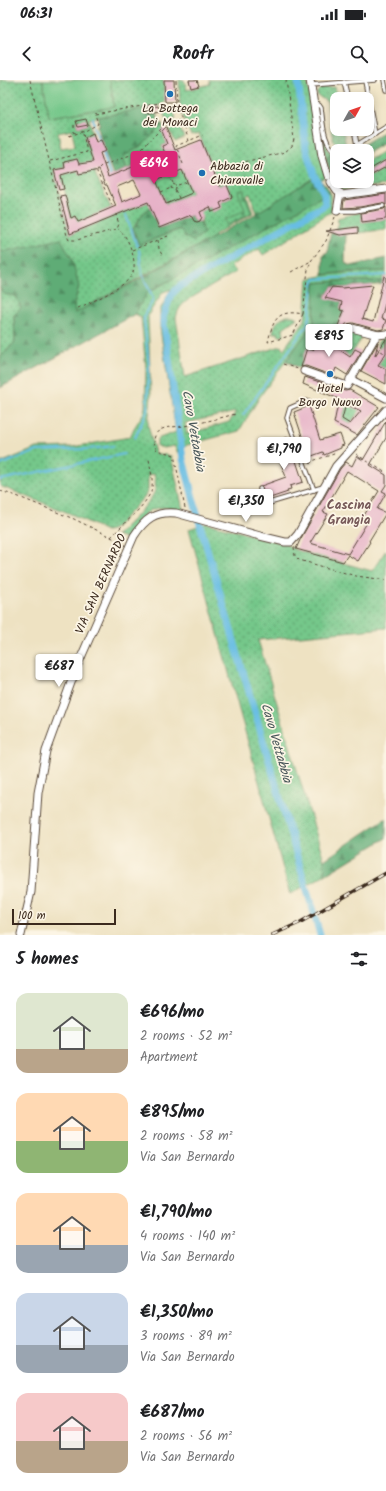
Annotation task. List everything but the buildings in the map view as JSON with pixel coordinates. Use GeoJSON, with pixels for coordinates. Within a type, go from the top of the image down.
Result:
{"type":"FeatureCollection","features":[{"type":"Feature","properties":{"kind":"street"},"geometry":{"type":"LineString","coordinates":[[310,83],[322,156],[329,179],[340,193],[345,195],[386,189]]}},
{"type":"Feature","properties":{"kind":"street"},"geometry":{"type":"LineString","coordinates":[[337,211],[340,193]]}},
{"type":"Feature","properties":{"kind":"street"},"geometry":{"type":"LineString","coordinates":[[352,328],[382,335]]}},
{"type":"Feature","properties":{"kind":"street"},"geometry":{"type":"LineString","coordinates":[[304,371],[347,386],[374,339],[382,335]]}},
{"type":"Feature","properties":{"kind":"street"},"geometry":{"type":"LineString","coordinates":[[350,379],[386,398]]}},
{"type":"Feature","properties":{"kind":"street"},"geometry":{"type":"LineString","coordinates":[[291,542],[298,534],[336,466],[386,410]]}},
{"type":"Feature","properties":{"kind":"street","name":"VIA SAN BERNARDO"},"geometry":{"type":"LineString","coordinates":[[21,935],[31,892],[38,793],[46,751],[76,669],[129,546],[140,527],[156,514],[166,512],[176,513],[285,542],[291,542]]}},
{"type":"Feature","properties":{"kind":"lane"},"geometry":{"type":"LineString","coordinates":[[310,83],[375,80]]}},
{"type":"Feature","properties":{"kind":"lane"},"geometry":{"type":"LineString","coordinates":[[384,80],[386,90]]}},
{"type":"Feature","properties":{"kind":"lane"},"geometry":{"type":"LineString","coordinates":[[365,81],[375,134]]}},
{"type":"Feature","properties":{"kind":"lane"},"geometry":{"type":"LineString","coordinates":[[344,82],[346,92]]}},
{"type":"Feature","properties":{"kind":"lane"},"geometry":{"type":"LineString","coordinates":[[313,102],[321,108],[327,142],[330,149]]}},
{"type":"Feature","properties":{"kind":"lane"},"geometry":{"type":"LineString","coordinates":[[359,144],[386,127]]}},
{"type":"Feature","properties":{"kind":"lane"},"geometry":{"type":"LineString","coordinates":[[337,211],[355,211],[383,206]]}},
{"type":"Feature","properties":{"kind":"lane"},"geometry":{"type":"LineString","coordinates":[[313,403],[306,401],[290,408],[288,418],[314,490]]}},
{"type":"Feature","properties":{"kind":"lane"},"geometry":{"type":"LineString","coordinates":[[260,489],[263,501],[266,504],[324,487]]}},
{"type":"Feature","properties":{"kind":"path"},"geometry":{"type":"LineString","coordinates":[[30,80],[69,240],[77,240],[117,229]]}},
{"type":"Feature","properties":{"kind":"path"},"geometry":{"type":"LineString","coordinates":[[176,80],[177,106],[190,144]]}},
{"type":"Feature","properties":{"kind":"path"},"geometry":{"type":"LineString","coordinates":[[223,170],[244,162],[286,152],[292,146],[294,140],[286,80]]}},
{"type":"Feature","properties":{"kind":"path"},"geometry":{"type":"LineString","coordinates":[[69,136],[85,131],[97,124],[95,114],[160,102],[162,109],[177,106]]}},
{"type":"Feature","properties":{"kind":"path"},"geometry":{"type":"LineString","coordinates":[[166,126],[181,120]]}},
{"type":"Feature","properties":{"kind":"path"},"geometry":{"type":"LineString","coordinates":[[74,125],[74,132],[77,134]]}},
{"type":"Feature","properties":{"kind":"path"},"geometry":{"type":"LineString","coordinates":[[104,165],[133,154],[146,144],[163,127]]}},
{"type":"Feature","properties":{"kind":"path"},"geometry":{"type":"LineString","coordinates":[[50,161],[87,152],[83,134],[85,131]]}},
{"type":"Feature","properties":{"kind":"path"},"geometry":{"type":"LineString","coordinates":[[182,164],[176,146],[203,135]]}},
{"type":"Feature","properties":{"kind":"path"},"geometry":{"type":"LineString","coordinates":[[101,166],[97,172],[113,207]]}},
{"type":"Feature","properties":{"kind":"path"},"geometry":{"type":"LineString","coordinates":[[169,175],[173,184],[177,186]]}},
{"type":"Feature","properties":{"kind":"path"},"geometry":{"type":"LineString","coordinates":[[175,190],[177,186],[187,182]]}},
{"type":"Feature","properties":{"kind":"path"},"geometry":{"type":"LineString","coordinates":[[161,192],[171,188],[173,184]]}},
{"type":"Feature","properties":{"kind":"path"},"geometry":{"type":"LineString","coordinates":[[171,188],[175,190],[179,198]]}},
{"type":"Feature","properties":{"kind":"path"},"geometry":{"type":"LineString","coordinates":[[303,314],[288,312],[280,316],[272,327],[268,342],[293,335],[303,314],[307,275],[312,261],[326,241],[337,211]]}},
{"type":"Feature","properties":{"kind":"path"},"geometry":{"type":"LineString","coordinates":[[116,215],[119,224],[117,229]]}},
{"type":"Feature","properties":{"kind":"path"},"geometry":{"type":"LineString","coordinates":[[78,308],[120,286],[130,278],[134,268],[134,260],[126,236],[117,229]]}},
{"type":"Feature","properties":{"kind":"path"},"geometry":{"type":"LineString","coordinates":[[131,250],[168,236]]}},
{"type":"Feature","properties":{"kind":"path"},"geometry":{"type":"LineString","coordinates":[[158,240],[159,250],[162,255]]}},
{"type":"Feature","properties":{"kind":"path"},"geometry":{"type":"LineString","coordinates":[[291,272],[312,261]]}},
{"type":"Feature","properties":{"kind":"path"},"geometry":{"type":"LineString","coordinates":[[371,345],[386,354]]}},
{"type":"Feature","properties":{"kind":"path"},"geometry":{"type":"LineString","coordinates":[[283,364],[304,371]]}},
{"type":"Feature","properties":{"kind":"path"},"geometry":{"type":"LineString","coordinates":[[189,517],[174,455],[169,452],[160,451],[155,447],[154,438],[159,430],[185,426],[236,414]]}},
{"type":"Feature","properties":{"kind":"path"},"geometry":{"type":"LineString","coordinates":[[350,450],[386,473]]}},
{"type":"Feature","properties":{"kind":"path"},"geometry":{"type":"LineString","coordinates":[[306,469],[312,462],[334,454],[333,451]]}},
{"type":"Feature","properties":{"kind":"path"},"geometry":{"type":"LineString","coordinates":[[110,537],[143,503],[151,491],[152,485],[149,459]]}},
{"type":"Feature","properties":{"kind":"path"},"geometry":{"type":"LineString","coordinates":[[0,491],[14,495],[74,519],[129,546]]}},
{"type":"Feature","properties":{"kind":"path"},"geometry":{"type":"LineString","coordinates":[[291,542],[294,547],[295,556],[300,560],[356,576],[386,580]]}},
{"type":"Feature","properties":{"kind":"green space"},"geometry":{"type":"Polygon","coordinates":[[[0,80],[43,80],[49,117],[114,107],[110,80],[164,80],[165,102],[158,106],[89,119],[93,133],[85,137],[88,147],[90,146],[96,176],[111,208],[78,222],[75,216],[71,218],[61,175],[78,170],[79,174],[90,172],[79,164],[77,159],[64,162],[65,168],[54,170],[70,234],[148,202],[151,208],[143,213],[133,229],[139,245],[181,229],[204,233],[200,212],[210,207],[212,212],[222,208],[220,203],[232,197],[226,183],[219,186],[199,134],[191,136],[180,108],[179,80],[184,80],[187,90],[210,84],[209,80],[307,80],[326,177],[319,180],[315,177],[257,213],[250,194],[247,195],[253,213],[214,235],[214,237],[75,313],[74,304],[79,286],[0,252],[0,80]],[[86,120],[76,121],[78,127],[88,125],[86,120]],[[72,130],[58,133],[61,148],[75,146],[72,130]]]}},
{"type":"Feature","properties":{"kind":"green space"},"geometry":{"type":"Polygon","coordinates":[[[43,80],[110,80],[114,107],[49,117],[43,80]]]}},
{"type":"Feature","properties":{"kind":"green space"},"geometry":{"type":"Polygon","coordinates":[[[335,87],[336,92],[330,92],[330,122],[327,102],[317,95],[317,92],[321,88],[335,87]]]}},
{"type":"Feature","properties":{"kind":"green space"},"geometry":{"type":"Polygon","coordinates":[[[147,108],[149,113],[155,111],[160,124],[162,123],[163,125],[144,144],[123,157],[127,169],[113,175],[101,140],[98,117],[147,108]]]}},
{"type":"Feature","properties":{"kind":"green space"},"geometry":{"type":"Polygon","coordinates":[[[173,109],[176,119],[167,122],[163,112],[173,109]]]}},
{"type":"Feature","properties":{"kind":"green space"},"geometry":{"type":"Polygon","coordinates":[[[318,109],[324,137],[330,152],[326,160],[318,109]]]}},
{"type":"Feature","properties":{"kind":"green space"},"geometry":{"type":"Polygon","coordinates":[[[178,123],[184,138],[175,142],[169,127],[178,123]]]}},
{"type":"Feature","properties":{"kind":"green space"},"geometry":{"type":"Polygon","coordinates":[[[163,125],[167,144],[162,146],[164,150],[174,147],[177,154],[146,167],[144,162],[127,169],[122,157],[144,144],[163,125]]]}},
{"type":"Feature","properties":{"kind":"green space"},"geometry":{"type":"Polygon","coordinates":[[[386,130],[386,142],[374,149],[374,144],[364,144],[386,130]]]}},
{"type":"Feature","properties":{"kind":"green space"},"geometry":{"type":"Polygon","coordinates":[[[332,136],[344,136],[346,144],[337,144],[333,141],[332,136]]]}},
{"type":"Feature","properties":{"kind":"green space"},"geometry":{"type":"Polygon","coordinates":[[[386,150],[386,160],[374,167],[374,157],[386,150]]]}},
{"type":"Feature","properties":{"kind":"green space"},"geometry":{"type":"Polygon","coordinates":[[[330,154],[330,171],[326,160],[330,154]]]}},
{"type":"Feature","properties":{"kind":"green space"},"geometry":{"type":"Polygon","coordinates":[[[386,167],[386,185],[374,186],[374,174],[386,167]]]}},
{"type":"Feature","properties":{"kind":"green space"},"geometry":{"type":"Polygon","coordinates":[[[182,170],[192,193],[166,204],[156,180],[182,170]]]}},
{"type":"Feature","properties":{"kind":"green space"},"geometry":{"type":"Polygon","coordinates":[[[315,177],[326,185],[330,192],[147,293],[135,314],[0,388],[0,358],[15,342],[14,315],[21,308],[16,296],[3,294],[0,287],[0,252],[61,239],[72,259],[79,286],[74,304],[75,313],[136,281],[255,214],[315,177]]]}},
{"type":"Feature","properties":{"kind":"green space"},"geometry":{"type":"Polygon","coordinates":[[[340,188],[359,188],[341,190],[340,188]]]}},
{"type":"Feature","properties":{"kind":"green space"},"geometry":{"type":"Polygon","coordinates":[[[243,189],[251,213],[228,225],[225,220],[245,210],[238,192],[243,189]]]}},
{"type":"Feature","properties":{"kind":"green space"},"geometry":{"type":"Polygon","coordinates":[[[330,192],[332,211],[263,255],[259,249],[230,266],[236,272],[191,298],[181,306],[176,318],[185,377],[281,346],[283,350],[305,320],[308,279],[356,272],[386,271],[386,281],[338,281],[315,283],[314,322],[261,395],[239,431],[187,445],[178,453],[174,446],[164,448],[157,446],[157,439],[176,432],[160,328],[160,310],[171,289],[163,292],[148,315],[151,397],[148,425],[155,453],[171,456],[183,510],[163,508],[149,511],[136,524],[127,540],[116,536],[138,514],[153,495],[155,490],[154,474],[148,475],[148,490],[145,496],[115,528],[106,531],[69,513],[0,486],[0,463],[37,448],[72,447],[130,437],[143,414],[145,407],[146,369],[141,317],[135,314],[146,293],[330,192]],[[236,412],[185,423],[187,434],[229,422],[236,412]]]}},
{"type":"Feature","properties":{"kind":"green space"},"geometry":{"type":"Polygon","coordinates":[[[151,208],[159,228],[191,215],[194,221],[200,221],[204,233],[193,241],[185,237],[180,229],[139,245],[133,229],[142,215],[151,208]]]}},
{"type":"Feature","properties":{"kind":"green space"},"geometry":{"type":"Polygon","coordinates":[[[361,212],[362,222],[386,219],[386,229],[359,233],[358,227],[337,228],[339,222],[337,221],[338,218],[361,212]]]}},
{"type":"Feature","properties":{"kind":"green space"},"geometry":{"type":"Polygon","coordinates":[[[337,228],[340,229],[341,235],[346,235],[345,263],[351,266],[386,258],[386,271],[347,272],[323,275],[323,254],[328,252],[331,233],[335,234],[337,228]]]}},
{"type":"Feature","properties":{"kind":"green space"},"geometry":{"type":"Polygon","coordinates":[[[338,281],[386,281],[386,284],[342,288],[332,287],[325,297],[342,302],[340,309],[344,311],[337,328],[324,332],[313,350],[307,349],[301,369],[286,361],[314,322],[315,283],[338,281]]]}},
{"type":"Feature","properties":{"kind":"green space"},"geometry":{"type":"Polygon","coordinates":[[[0,287],[3,294],[16,296],[21,308],[14,315],[15,342],[0,358],[0,287]]]}},
{"type":"Feature","properties":{"kind":"green space"},"geometry":{"type":"Polygon","coordinates":[[[287,316],[294,316],[297,318],[283,328],[284,336],[279,336],[277,332],[273,334],[277,323],[287,316]]]}},
{"type":"Feature","properties":{"kind":"green space"},"geometry":{"type":"Polygon","coordinates":[[[337,328],[344,328],[364,334],[350,357],[329,343],[319,353],[330,336],[324,332],[337,328]]]}},
{"type":"Feature","properties":{"kind":"green space"},"geometry":{"type":"Polygon","coordinates":[[[386,337],[386,369],[378,365],[385,355],[378,352],[380,348],[376,345],[381,339],[386,337]]]}},
{"type":"Feature","properties":{"kind":"green space"},"geometry":{"type":"Polygon","coordinates":[[[347,404],[360,410],[350,424],[342,419],[347,404]]]}},
{"type":"Feature","properties":{"kind":"green space"},"geometry":{"type":"Polygon","coordinates":[[[207,523],[285,544],[296,550],[372,571],[386,550],[386,628],[258,640],[324,860],[325,875],[290,894],[189,529],[207,523]]]}},
{"type":"Feature","properties":{"kind":"green space"},"geometry":{"type":"Polygon","coordinates":[[[386,818],[386,838],[325,875],[324,860],[386,818]]]}},
{"type":"Feature","properties":{"kind":"waterway","name":"Cavo Vettabbia"},"geometry":{"type":"LineString","coordinates":[[298,80],[306,150],[315,177],[324,193],[325,205],[180,286],[171,295],[163,317],[183,459],[201,528],[320,935]]}},
{"type":"Feature","properties":{"kind":"waterway"},"geometry":{"type":"LineString","coordinates":[[93,118],[94,124]]}},
{"type":"Feature","properties":{"kind":"waterway"},"geometry":{"type":"LineString","coordinates":[[95,127],[99,141]]}},
{"type":"Feature","properties":{"kind":"waterway"},"geometry":{"type":"LineString","coordinates":[[103,152],[110,176]]}},
{"type":"Feature","properties":{"kind":"waterway"},"geometry":{"type":"LineString","coordinates":[[126,215],[137,246]]}},
{"type":"Feature","properties":{"kind":"waterway"},"geometry":{"type":"LineString","coordinates":[[135,438],[147,411],[149,366],[144,319],[145,313],[153,298],[142,274],[139,250]]}},
{"type":"Feature","properties":{"kind":"waterway"},"geometry":{"type":"LineString","coordinates":[[243,415],[307,325],[310,317],[313,282],[316,279],[386,275]]}},
{"type":"Feature","properties":{"kind":"waterway"},"geometry":{"type":"LineString","coordinates":[[0,465],[37,451],[89,449],[114,446]]}},
{"type":"Feature","properties":{"kind":"waterway"},"geometry":{"type":"LineString","coordinates":[[0,480],[124,454]]}},
{"type":"Feature","properties":{"kind":"railway"},"geometry":{"type":"LineString","coordinates":[[272,935],[299,923],[386,873]]}},
{"type":"Feature","properties":{"kind":"place","name":"La Bottega dei Monaci"},"geometry":{"type":"Point","coordinates":[170,94]}},
{"type":"Feature","properties":{"kind":"place","name":"Abbazia di Chiaravalle"},"geometry":{"type":"Point","coordinates":[202,173]}},
{"type":"Feature","properties":{"kind":"place","name":"Hotel Borgo Nuovo"},"geometry":{"type":"Point","coordinates":[330,374]}},
{"type":"Feature","properties":{"kind":"district","name":"Cascina Grangia"},"geometry":{"type":"Point","coordinates":[349,512]}}]}
